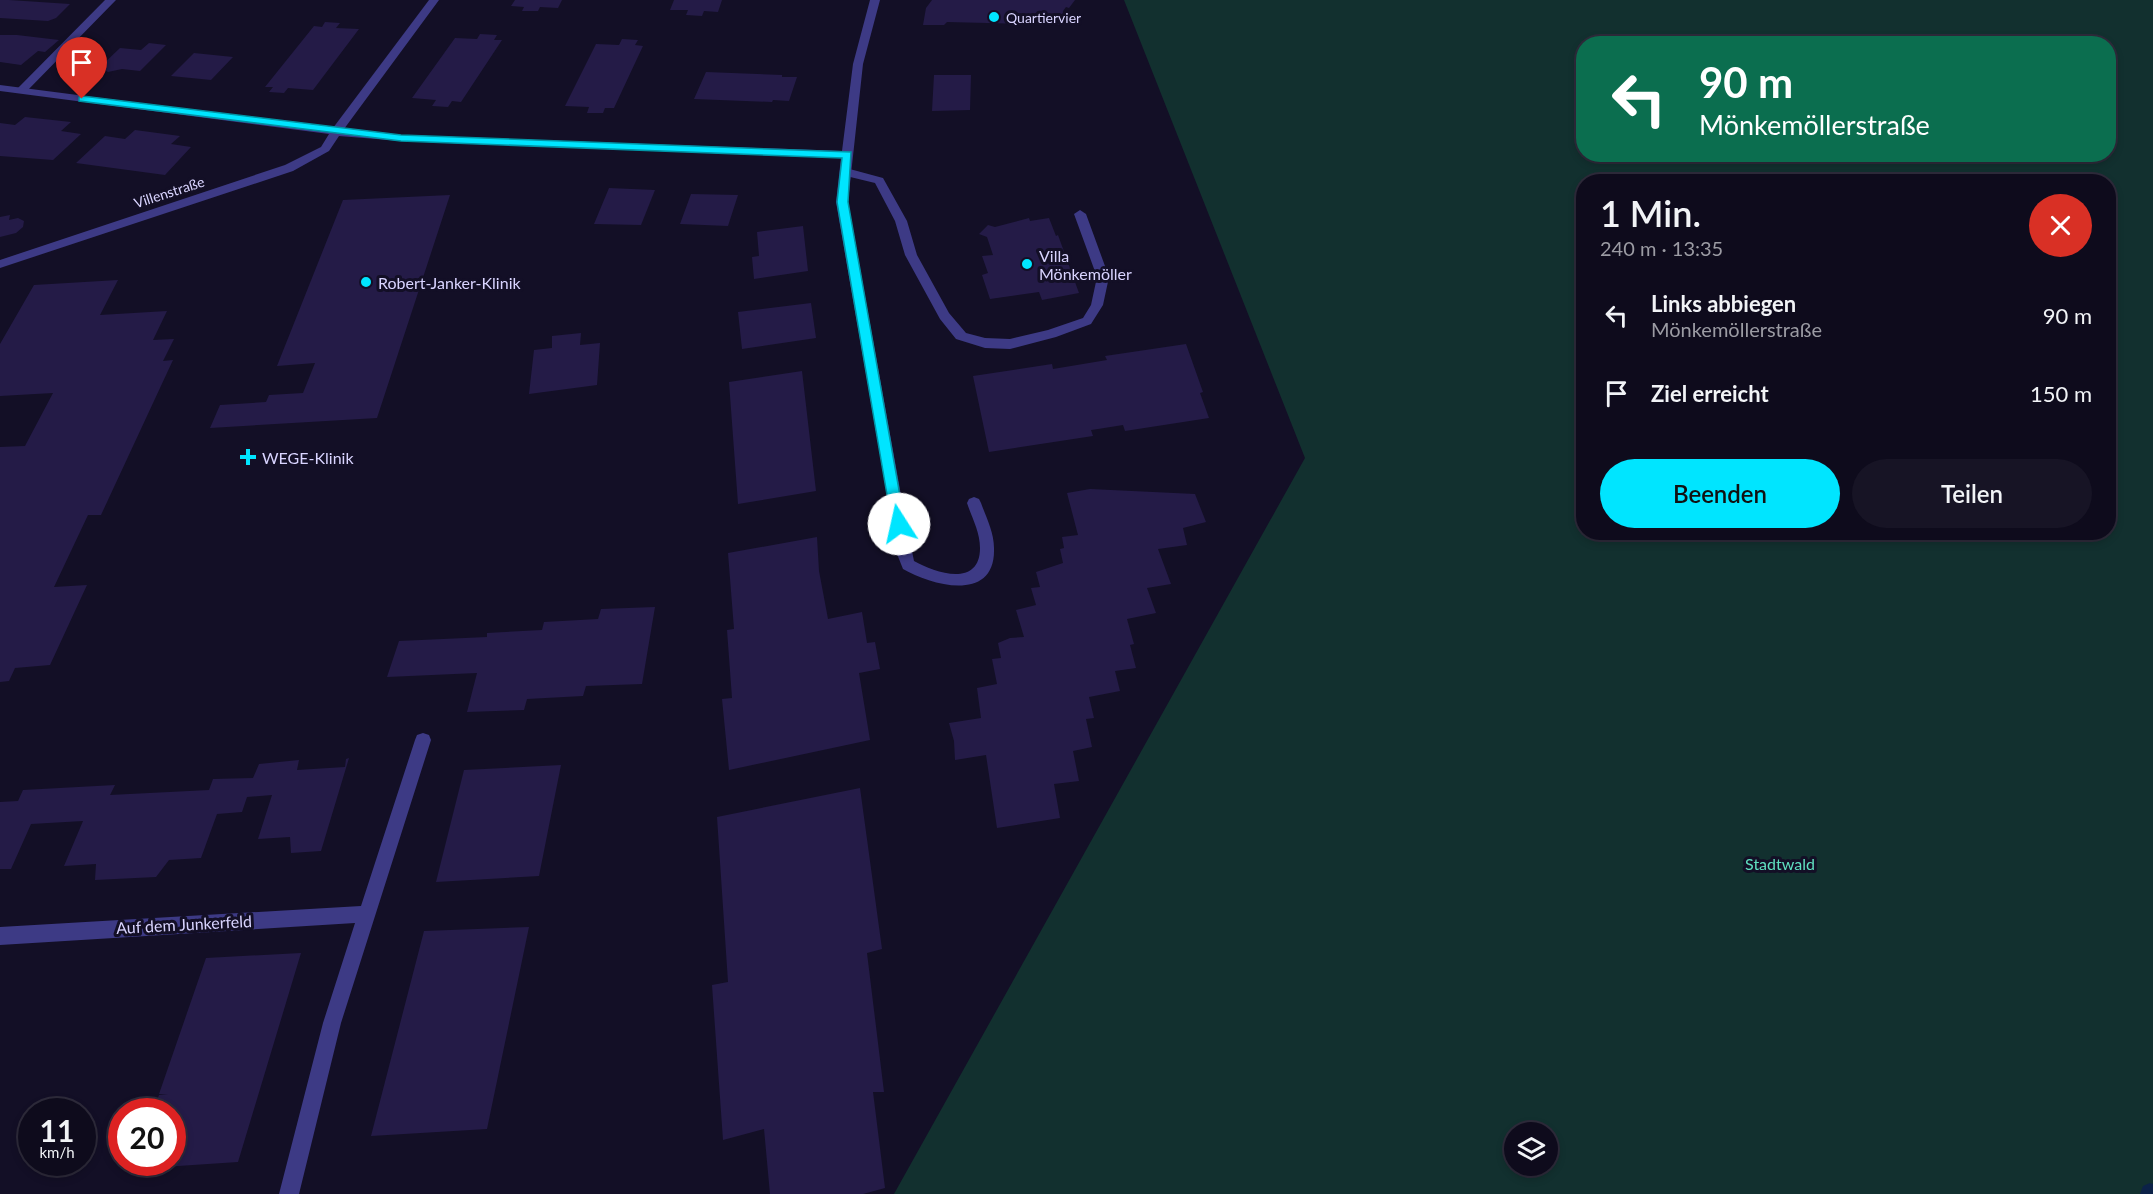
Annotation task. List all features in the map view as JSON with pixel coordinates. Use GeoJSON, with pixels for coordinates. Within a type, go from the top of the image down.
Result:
{"type":"FeatureCollection","features":[{"type":"Feature","properties":{"kind":"street"},"geometry":{"type":"LineString","coordinates":[[21,91],[111,0]]}},
{"type":"Feature","properties":{"kind":"street","name":"Villenstraße"},"geometry":{"type":"LineString","coordinates":[[0,264],[289,168],[325,149],[352,108],[434,0]]}},
{"type":"Feature","properties":{"kind":"street"},"geometry":{"type":"LineString","coordinates":[[875,0],[858,64],[842,202],[904,554],[908,565],[934,578],[964,580],[975,574],[987,556],[987,546],[974,503]]}},
{"type":"Feature","properties":{"kind":"street"},"geometry":{"type":"LineString","coordinates":[[0,88],[338,132],[401,138],[847,155]]}},
{"type":"Feature","properties":{"kind":"street"},"geometry":{"type":"LineString","coordinates":[[846,172],[879,181],[901,221],[911,255],[944,316],[961,336],[985,343],[1010,344],[1051,334],[1087,321],[1097,304],[1103,277],[1080,214]]}},
{"type":"Feature","properties":{"kind":"street"},"geometry":{"type":"LineString","coordinates":[[289,1194],[332,1023],[423,740]]}},
{"type":"Feature","properties":{"kind":"street","name":"Auf dem Junkerfeld"},"geometry":{"type":"LineString","coordinates":[[0,936],[368,914]]}},
{"type":"Feature","properties":{"kind":"green space","name":"Stadtwald"},"geometry":{"type":"Polygon","coordinates":[[[1124,0],[2153,0],[2153,1194],[894,1194],[1305,458],[1124,0]]]}},
{"type":"Feature","properties":{"kind":"building"},"geometry":{"type":"Polygon","coordinates":[[[0,0],[70,4],[56,18],[48,21],[0,18],[0,0]]]}},
{"type":"Feature","properties":{"kind":"building"},"geometry":{"type":"Polygon","coordinates":[[[515,0],[562,0],[558,8],[540,7],[538,11],[522,11],[524,7],[511,6],[515,0]]]}},
{"type":"Feature","properties":{"kind":"building"},"geometry":{"type":"Polygon","coordinates":[[[674,0],[722,0],[718,12],[704,11],[702,16],[686,15],[688,10],[670,10],[674,0]]]}},
{"type":"Feature","properties":{"kind":"building","name":"Quartiervier"},"geometry":{"type":"Polygon","coordinates":[[[932,0],[1075,0],[1069,8],[1066,7],[1063,11],[1062,25],[947,22],[944,25],[923,25],[926,8],[932,0]]]}},
{"type":"Feature","properties":{"kind":"building"},"geometry":{"type":"Polygon","coordinates":[[[325,22],[340,23],[336,28],[359,29],[313,90],[288,88],[284,93],[269,92],[273,87],[265,87],[314,26],[322,27],[325,22]]]}},
{"type":"Feature","properties":{"kind":"building"},"geometry":{"type":"Polygon","coordinates":[[[480,34],[497,35],[494,40],[502,40],[461,102],[452,101],[448,107],[432,106],[436,100],[412,98],[455,38],[477,39],[480,34]]]}},
{"type":"Feature","properties":{"kind":"building"},"geometry":{"type":"Polygon","coordinates":[[[0,35],[59,40],[45,52],[38,51],[21,65],[0,62],[0,35]]]}},
{"type":"Feature","properties":{"kind":"building"},"geometry":{"type":"Polygon","coordinates":[[[622,39],[638,40],[635,45],[643,46],[614,108],[605,108],[603,113],[587,113],[589,107],[565,106],[596,44],[619,45],[622,39]]]}},
{"type":"Feature","properties":{"kind":"building"},"geometry":{"type":"Polygon","coordinates":[[[149,43],[166,45],[140,71],[122,69],[108,72],[100,67],[120,48],[141,50],[149,43]]]}},
{"type":"Feature","properties":{"kind":"building"},"geometry":{"type":"Polygon","coordinates":[[[194,53],[233,57],[211,80],[171,76],[194,53]]]}},
{"type":"Feature","properties":{"kind":"building"},"geometry":{"type":"Polygon","coordinates":[[[706,72],[797,77],[789,101],[694,99],[706,72]]]}},
{"type":"Feature","properties":{"kind":"building"},"geometry":{"type":"Polygon","coordinates":[[[934,75],[971,75],[970,110],[932,111],[934,75]]]}},
{"type":"Feature","properties":{"kind":"building"},"geometry":{"type":"Polygon","coordinates":[[[25,117],[71,122],[61,131],[81,134],[53,160],[0,156],[0,123],[15,125],[25,117]]]}},
{"type":"Feature","properties":{"kind":"building"},"geometry":{"type":"Polygon","coordinates":[[[135,130],[180,136],[171,144],[191,147],[165,175],[76,163],[105,136],[125,139],[135,130]]]}},
{"type":"Feature","properties":{"kind":"building"},"geometry":{"type":"Polygon","coordinates":[[[609,188],[655,190],[641,225],[594,224],[609,188]]]}},
{"type":"Feature","properties":{"kind":"building"},"geometry":{"type":"Polygon","coordinates":[[[691,194],[738,195],[728,226],[680,224],[691,194]]]}},
{"type":"Feature","properties":{"kind":"building","name":"Robert-Janker-Klinik"},"geometry":{"type":"Polygon","coordinates":[[[450,195],[377,418],[210,428],[220,405],[266,402],[269,395],[303,393],[315,363],[277,366],[343,200],[450,195]]]}},
{"type":"Feature","properties":{"kind":"building"},"geometry":{"type":"Polygon","coordinates":[[[10,215],[9,220],[18,218],[24,221],[23,227],[16,233],[0,237],[0,217],[10,215]]]}},
{"type":"Feature","properties":{"kind":"building","name":"Villa Mönkemöller"},"geometry":{"type":"Polygon","coordinates":[[[1029,218],[1030,221],[1049,218],[1056,236],[1058,235],[1079,293],[1042,300],[1039,292],[990,299],[982,275],[988,273],[982,256],[993,255],[987,237],[979,234],[988,225],[995,227],[1029,218]]]}},
{"type":"Feature","properties":{"kind":"building"},"geometry":{"type":"Polygon","coordinates":[[[803,226],[808,271],[754,279],[752,257],[759,256],[757,232],[803,226]]]}},
{"type":"Feature","properties":{"kind":"building"},"geometry":{"type":"Polygon","coordinates":[[[118,280],[100,315],[167,311],[153,340],[174,339],[163,361],[173,360],[101,515],[88,515],[54,587],[87,585],[50,665],[15,668],[9,681],[0,682],[0,447],[25,446],[53,393],[0,396],[0,344],[34,285],[118,280]]]}},
{"type":"Feature","properties":{"kind":"building"},"geometry":{"type":"Polygon","coordinates":[[[811,303],[816,338],[742,349],[738,312],[811,303]]]}},
{"type":"Feature","properties":{"kind":"building"},"geometry":{"type":"Polygon","coordinates":[[[581,333],[580,345],[600,343],[597,385],[529,394],[534,350],[552,348],[552,336],[581,333]]]}},
{"type":"Feature","properties":{"kind":"building"},"geometry":{"type":"Polygon","coordinates":[[[1186,344],[1203,392],[1200,393],[1209,418],[1125,431],[1123,425],[1091,430],[1093,436],[989,452],[973,376],[1052,364],[1053,369],[1107,360],[1105,356],[1186,344]]]}},
{"type":"Feature","properties":{"kind":"building"},"geometry":{"type":"Polygon","coordinates":[[[802,371],[816,491],[738,504],[729,382],[802,371]]]}},
{"type":"Feature","properties":{"kind":"building"},"geometry":{"type":"Polygon","coordinates":[[[1090,489],[1195,494],[1206,522],[1183,528],[1187,545],[1158,549],[1171,584],[1147,588],[1156,613],[1127,619],[1134,644],[1130,645],[1136,668],[1115,671],[1120,691],[1089,697],[1094,718],[1086,719],[1092,747],[1073,751],[1079,781],[1054,784],[1060,818],[997,828],[986,755],[955,760],[954,741],[949,723],[981,718],[977,688],[997,684],[992,659],[1001,658],[998,643],[1010,638],[1024,637],[1016,610],[1036,605],[1031,588],[1040,587],[1036,572],[1063,563],[1060,549],[1064,548],[1062,537],[1078,535],[1067,493],[1090,489]]]}},
{"type":"Feature","properties":{"kind":"building"},"geometry":{"type":"Polygon","coordinates":[[[817,537],[819,571],[828,619],[862,612],[867,643],[875,642],[880,669],[859,673],[870,740],[729,770],[722,699],[732,698],[727,630],[734,629],[728,553],[817,537]]]}},
{"type":"Feature","properties":{"kind":"building"},"geometry":{"type":"Polygon","coordinates":[[[655,607],[642,684],[586,686],[583,696],[527,699],[524,710],[467,712],[477,673],[387,677],[399,641],[487,637],[487,633],[542,630],[544,622],[598,619],[601,609],[655,607]]]}},
{"type":"Feature","properties":{"kind":"building"},"geometry":{"type":"Polygon","coordinates":[[[349,758],[321,851],[291,853],[290,837],[258,839],[272,795],[247,797],[242,812],[217,814],[201,858],[169,860],[156,877],[95,880],[96,864],[64,866],[83,821],[31,824],[11,869],[0,869],[0,802],[18,801],[23,790],[115,785],[110,795],[209,790],[213,779],[253,778],[259,764],[299,760],[297,770],[345,767],[346,759],[349,758]]]}},
{"type":"Feature","properties":{"kind":"building"},"geometry":{"type":"Polygon","coordinates":[[[561,765],[539,876],[436,882],[464,770],[561,765]]]}},
{"type":"Feature","properties":{"kind":"building"},"geometry":{"type":"Polygon","coordinates":[[[860,788],[882,949],[867,953],[884,1092],[873,1092],[885,1188],[863,1194],[770,1194],[764,1129],[723,1140],[712,985],[728,982],[717,817],[860,788]]]}},
{"type":"Feature","properties":{"kind":"building"},"geometry":{"type":"Polygon","coordinates":[[[529,927],[487,1129],[371,1136],[424,931],[529,927]]]}},
{"type":"Feature","properties":{"kind":"building"},"geometry":{"type":"Polygon","coordinates":[[[301,953],[238,1162],[186,1165],[186,1098],[158,1098],[159,1095],[168,1094],[159,1094],[206,958],[301,953]]]}},
{"type":"Feature","properties":{"kind":"place","name":"Quartiervier"},"geometry":{"type":"Point","coordinates":[994,17]}},
{"type":"Feature","properties":{"kind":"place","name":"Villa Mönkemöller"},"geometry":{"type":"Point","coordinates":[1027,264]}},
{"type":"Feature","properties":{"kind":"place","name":"Robert-Janker-Klinik"},"geometry":{"type":"Point","coordinates":[366,282]}},
{"type":"Feature","properties":{"kind":"place","name":"WEGE-Klinik"},"geometry":{"type":"Point","coordinates":[248,457]}},
{"type":"Feature","properties":{"kind":"route"},"geometry":{"type":"LineString","coordinates":[[82,99],[401,138],[847,155],[842,202],[899,524]]}}]}
